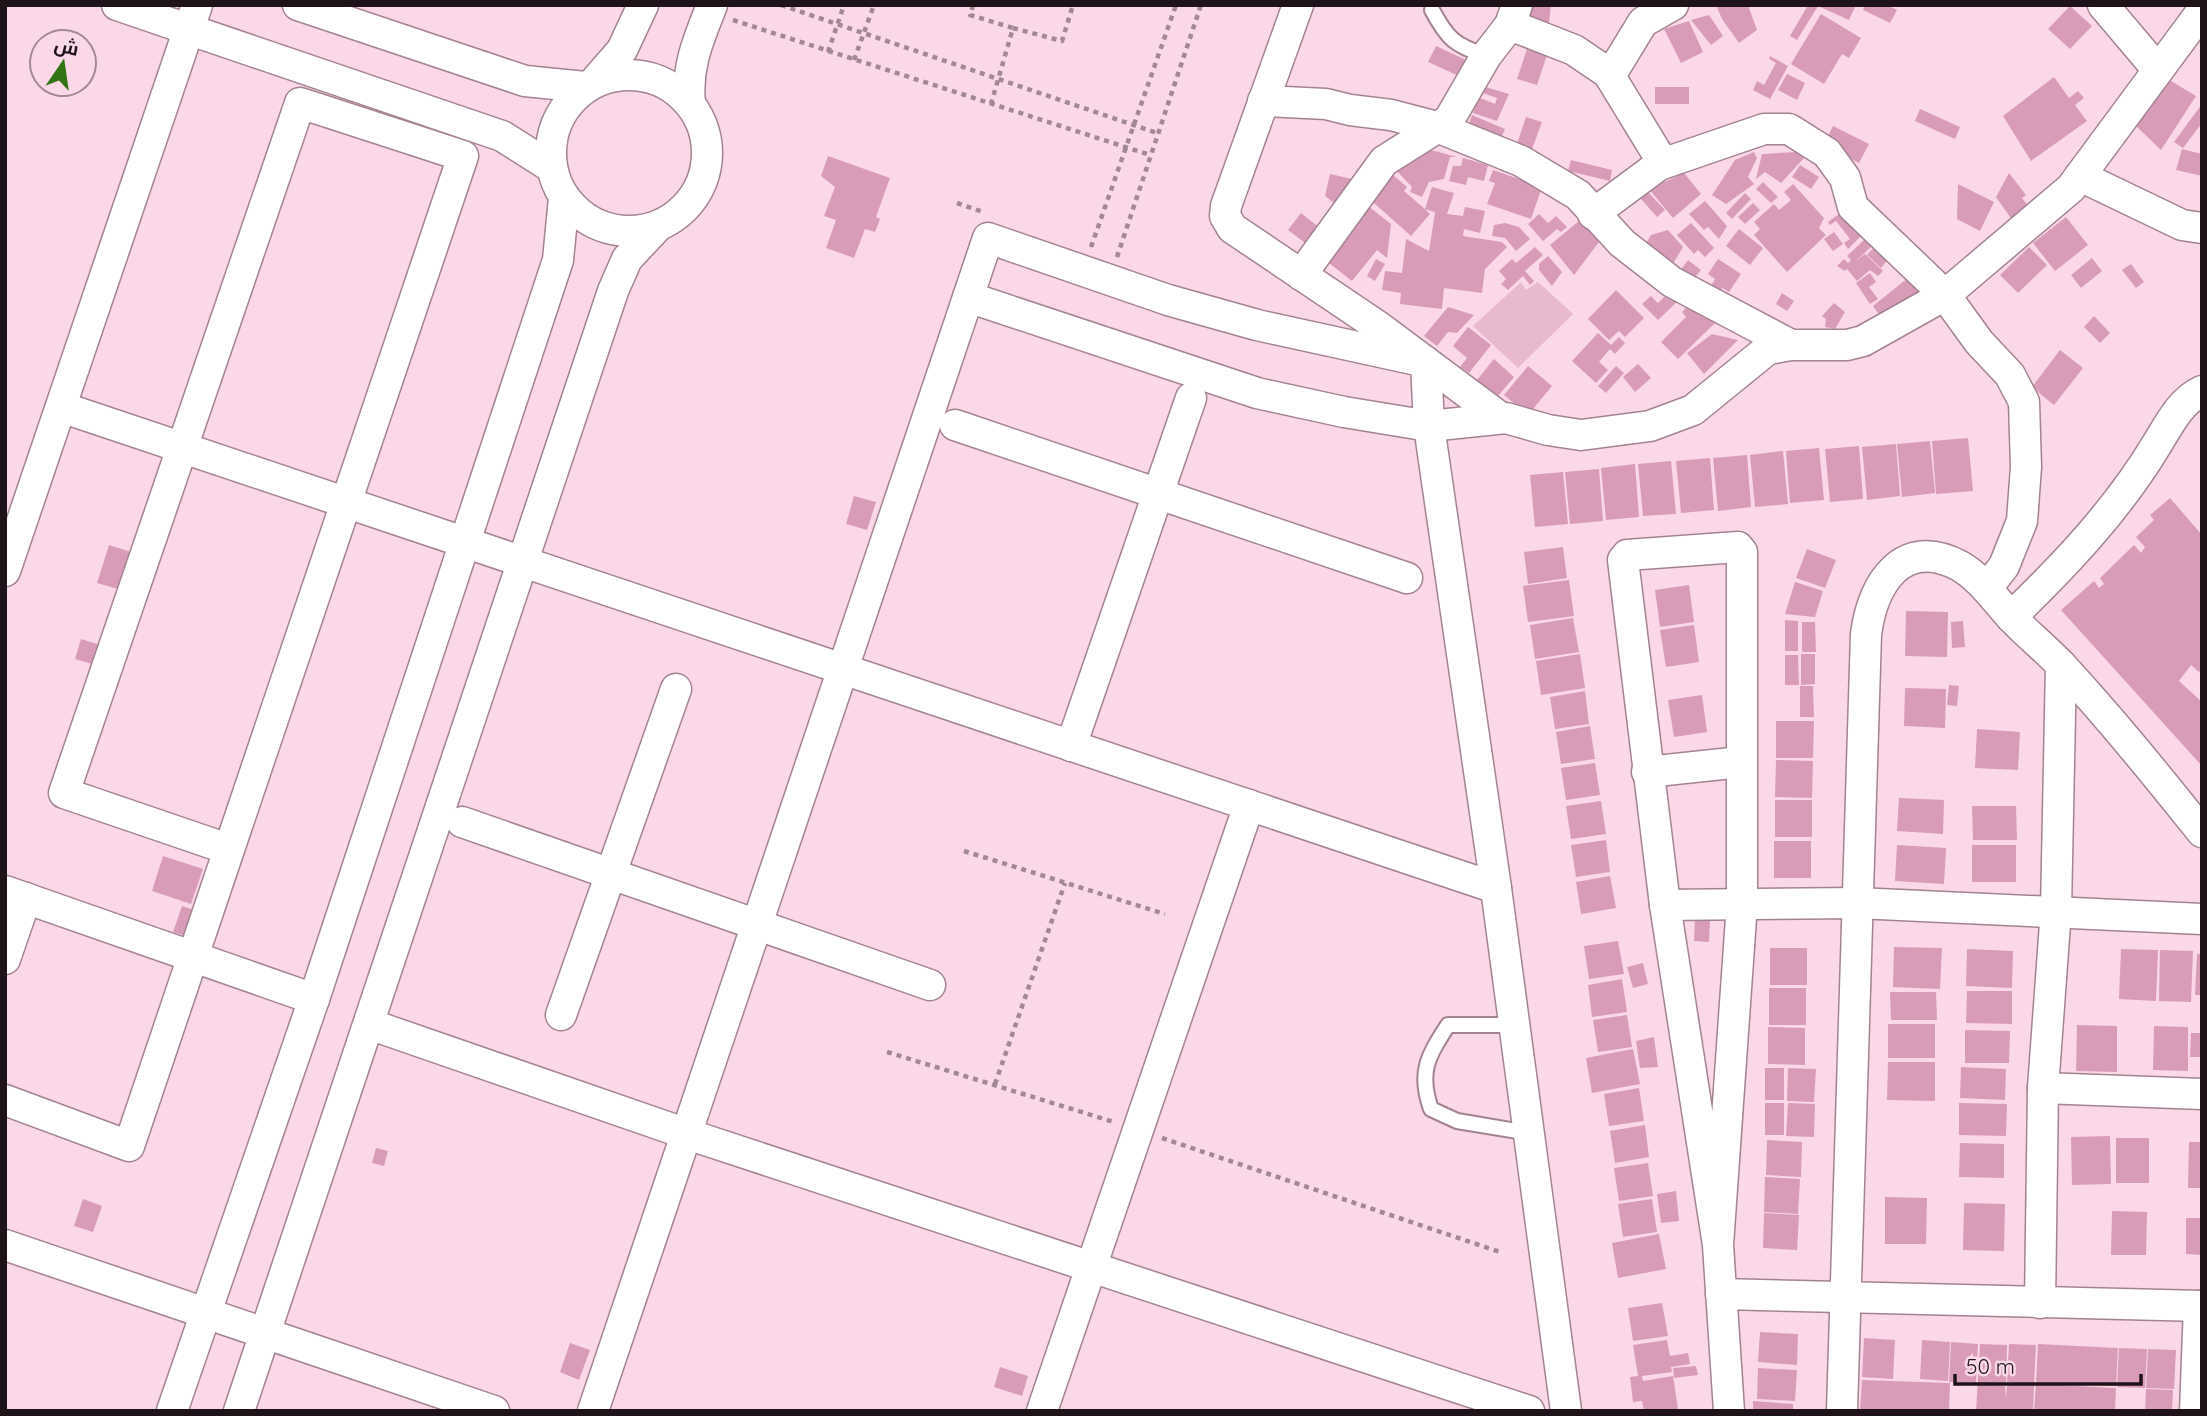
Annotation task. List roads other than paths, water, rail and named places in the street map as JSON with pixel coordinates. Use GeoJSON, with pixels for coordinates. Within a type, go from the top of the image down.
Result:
{"type":"FeatureCollection","features":[{"type":"Feature","properties":{"kind":"street"},"geometry":{"type":"LineString","coordinates":[[117,5],[193,18],[502,136],[551,167]]}},
{"type":"Feature","properties":{"kind":"street"},"geometry":{"type":"LineString","coordinates":[[643,5],[622,50],[590,84],[566,104],[554,126],[550,151],[551,167],[564,198],[582,216],[605,228],[631,232],[657,227]]}},
{"type":"Feature","properties":{"kind":"street"},"geometry":{"type":"LineString","coordinates":[[1298,5],[1225,216],[1232,229],[1426,362],[1501,418]]}},
{"type":"Feature","properties":{"kind":"street"},"geometry":{"type":"LineString","coordinates":[[1610,76],[1643,22],[1673,5]]}},
{"type":"Feature","properties":{"kind":"street"},"geometry":{"type":"LineString","coordinates":[[2103,5],[2158,70]]}},
{"type":"Feature","properties":{"kind":"street"},"geometry":{"type":"LineString","coordinates":[[239,1411],[613,290],[627,259],[657,227],[678,215],[695,196],[705,173],[708,148],[702,124],[690,103],[674,88],[636,74],[615,75],[590,84],[525,81],[307,7]]}},
{"type":"Feature","properties":{"kind":"street"},"geometry":{"type":"LineString","coordinates":[[968,297],[1257,393],[1344,412],[1429,426],[1501,418],[1581,435],[1650,426],[1693,410],[1768,349],[1791,345],[1847,345],[1863,341],[1945,295],[2071,188],[2201,8]]}},
{"type":"Feature","properties":{"kind":"street"},"geometry":{"type":"LineString","coordinates":[[690,103],[688,80],[693,51],[710,9]]}},
{"type":"Feature","properties":{"kind":"street"},"geometry":{"type":"LineString","coordinates":[[1301,275],[1384,161],[1449,120],[1467,94],[1486,56],[1514,15],[1583,55],[1610,76],[1663,163]]}},
{"type":"Feature","properties":{"kind":"street"},"geometry":{"type":"LineString","coordinates":[[5,570],[193,18]]}},
{"type":"Feature","properties":{"kind":"street"},"geometry":{"type":"LineString","coordinates":[[1264,101],[1326,103],[1350,110],[1391,115],[1437,127],[1521,161],[1578,195],[1593,215],[1622,243],[1672,282],[1791,345]]}},
{"type":"Feature","properties":{"kind":"street"},"geometry":{"type":"LineString","coordinates":[[5,1100],[129,1146],[463,156],[300,103],[64,793],[228,849]]}},
{"type":"Feature","properties":{"kind":"street"},"geometry":{"type":"LineString","coordinates":[[1593,215],[1631,184],[1663,163],[1758,131],[1772,128],[1788,130],[1827,153],[1845,178],[1848,199],[1853,207],[1945,295],[1979,342],[2010,375],[2025,411],[2026,467],[2021,521],[2004,566],[1987,587]]}},
{"type":"Feature","properties":{"kind":"street"},"geometry":{"type":"LineString","coordinates":[[2080,176],[2182,225],[2202,228]]}},
{"type":"Feature","properties":{"kind":"street"},"geometry":{"type":"LineString","coordinates":[[172,1411],[314,999],[558,260],[564,198]]}},
{"type":"Feature","properties":{"kind":"street"},"geometry":{"type":"LineString","coordinates":[[593,1411],[988,238],[1097,276],[1257,325],[1426,362]]}},
{"type":"Feature","properties":{"kind":"street"},"geometry":{"type":"LineString","coordinates":[[1426,362],[1429,426],[1496,888],[1566,1411]]}},
{"type":"Feature","properties":{"kind":"street"},"geometry":{"type":"LineString","coordinates":[[2011,617],[2106,517],[2140,473],[2182,406],[2202,391]]}},
{"type":"Feature","properties":{"kind":"street"},"geometry":{"type":"LineString","coordinates":[[1072,746],[1191,398]]}},
{"type":"Feature","properties":{"kind":"street"},"geometry":{"type":"LineString","coordinates":[[61,407],[1496,888]]}},
{"type":"Feature","properties":{"kind":"street"},"geometry":{"type":"LineString","coordinates":[[955,425],[1407,578]]}},
{"type":"Feature","properties":{"kind":"street"},"geometry":{"type":"LineString","coordinates":[[1718,1245],[1665,905],[1623,560],[1627,555],[1738,547],[1742,549],[1742,904],[1718,1245],[1729,1411]]}},
{"type":"Feature","properties":{"kind":"street"},"geometry":{"type":"LineString","coordinates":[[1842,1411],[1866,634],[1876,593],[1884,577],[1895,565],[1937,558],[1959,566],[1987,587],[2011,617],[2061,665],[2201,829]]}},
{"type":"Feature","properties":{"kind":"street"},"geometry":{"type":"LineString","coordinates":[[2040,1303],[2043,1088],[2056,910],[2061,665]]}},
{"type":"Feature","properties":{"kind":"street"},"geometry":{"type":"LineString","coordinates":[[561,1015],[676,689]]}},
{"type":"Feature","properties":{"kind":"street"},"geometry":{"type":"LineString","coordinates":[[1647,772],[1741,762]]}},
{"type":"Feature","properties":{"kind":"street"},"geometry":{"type":"LineString","coordinates":[[1042,1411],[1249,805]]}},
{"type":"Feature","properties":{"kind":"street"},"geometry":{"type":"LineString","coordinates":[[462,822],[930,985]]}},
{"type":"Feature","properties":{"kind":"street"},"geometry":{"type":"LineString","coordinates":[[5,959],[15,895],[314,999]]}},
{"type":"Feature","properties":{"kind":"street"},"geometry":{"type":"LineString","coordinates":[[1665,905],[1857,902],[2202,919]]}},
{"type":"Feature","properties":{"kind":"street"},"geometry":{"type":"LineString","coordinates":[[369,1024],[687,1134],[1529,1411]]}},
{"type":"Feature","properties":{"kind":"street"},"geometry":{"type":"LineString","coordinates":[[2043,1088],[2202,1094]]}},
{"type":"Feature","properties":{"kind":"street"},"geometry":{"type":"LineString","coordinates":[[5,1245],[494,1411]]}},
{"type":"Feature","properties":{"kind":"street"},"geometry":{"type":"LineString","coordinates":[[1720,1294],[2200,1306],[2195,1411]]}},
{"type":"Feature","properties":{"kind":"lane"},"geometry":{"type":"LineString","coordinates":[[1432,10],[1450,40],[1460,47],[1486,56]]}},
{"type":"Feature","properties":{"kind":"lane"},"geometry":{"type":"LineString","coordinates":[[1514,1025],[1448,1025],[1430,1053],[1423,1084],[1431,1109],[1449,1117],[1529,1133]]}}]}
